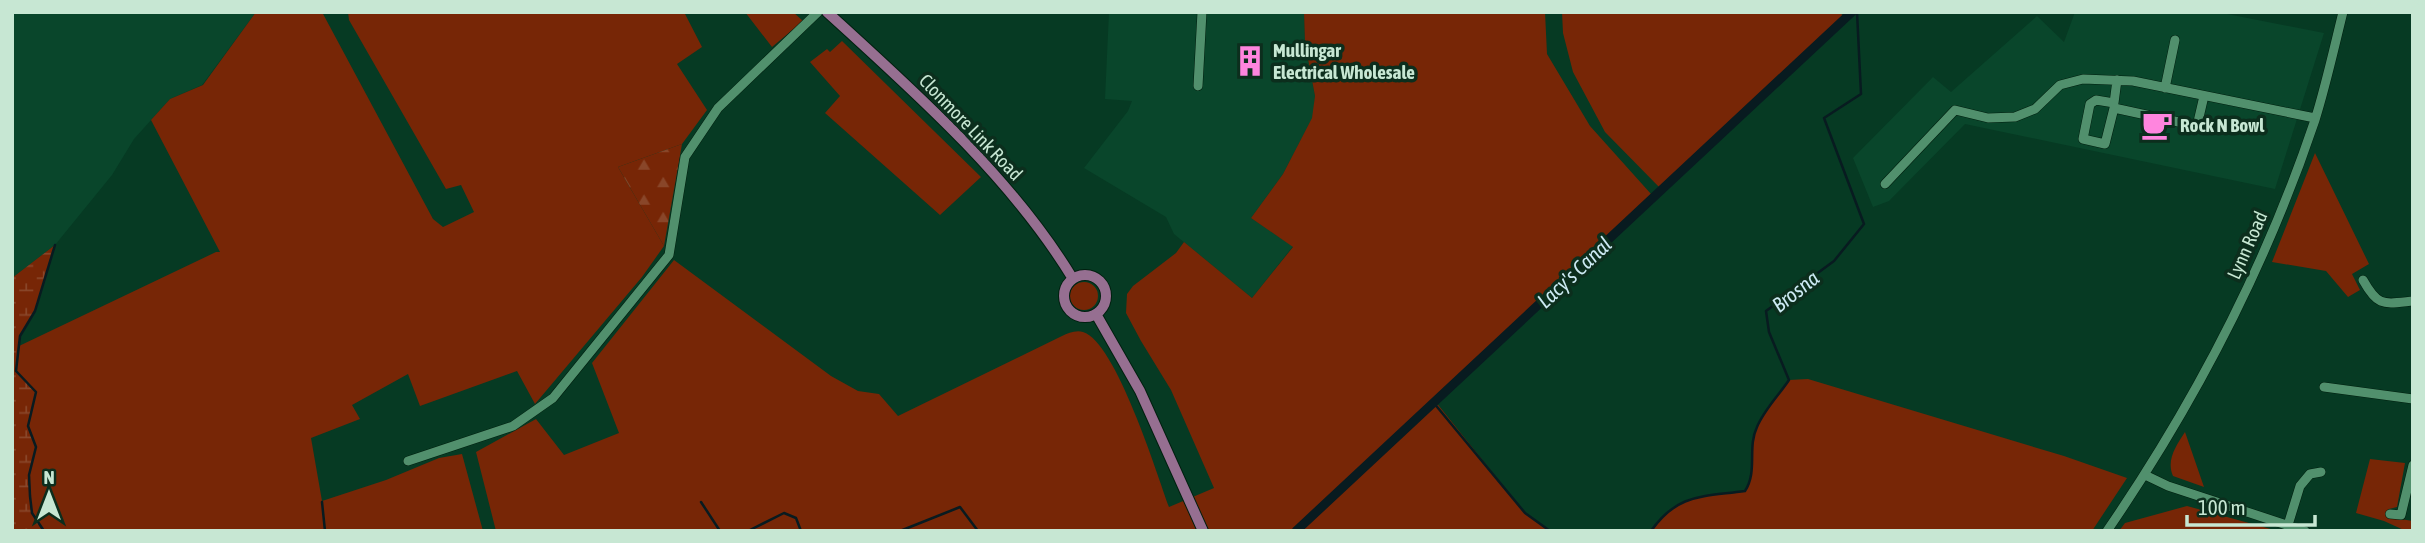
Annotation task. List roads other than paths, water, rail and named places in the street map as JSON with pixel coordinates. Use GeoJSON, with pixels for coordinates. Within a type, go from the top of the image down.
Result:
{"type":"FeatureCollection","features":[{"type":"Feature","properties":{"kind":"main road","name":"Clonmore Link Road"},"geometry":{"type":"LineString","coordinates":[[827,12],[890,69],[1001,181],[1035,220],[1073,279]]}},
{"type":"Feature","properties":{"kind":"main road"},"geometry":{"type":"LineString","coordinates":[[1092,276],[1102,284],[1106,296],[1096,314],[1079,316],[1069,309],[1065,296],[1073,279],[1092,276]]}},
{"type":"Feature","properties":{"kind":"main road"},"geometry":{"type":"LineString","coordinates":[[1096,314],[1140,391],[1203,531]]}},
{"type":"Feature","properties":{"kind":"street"},"geometry":{"type":"LineString","coordinates":[[408,461],[513,426],[553,398],[669,255],[685,157],[718,108],[818,12]]}},
{"type":"Feature","properties":{"kind":"street"},"geometry":{"type":"LineString","coordinates":[[1198,86],[1202,12]]}},
{"type":"Feature","properties":{"kind":"street","name":"Lynn Road"},"geometry":{"type":"LineString","coordinates":[[2107,531],[2145,475],[2197,385],[2278,222],[2315,118],[2343,12]]}},
{"type":"Feature","properties":{"kind":"street"},"geometry":{"type":"LineString","coordinates":[[2165,88],[2175,40]]}},
{"type":"Feature","properties":{"kind":"street"},"geometry":{"type":"LineString","coordinates":[[1885,184],[1955,110],[1988,118],[2015,117],[2035,109],[2060,85],[2083,79],[2117,80],[2165,88],[2315,118]]}},
{"type":"Feature","properties":{"kind":"street"},"geometry":{"type":"LineString","coordinates":[[2117,80],[2114,103],[2096,100],[2090,104],[2083,139],[2105,144],[2114,108],[2197,125],[2204,96]]}},
{"type":"Feature","properties":{"kind":"street"},"geometry":{"type":"LineString","coordinates":[[2363,280],[2372,296],[2379,301],[2413,301]]}},
{"type":"Feature","properties":{"kind":"street"},"geometry":{"type":"LineString","coordinates":[[2324,387],[2413,399]]}},
{"type":"Feature","properties":{"kind":"street"},"geometry":{"type":"LineString","coordinates":[[2390,514],[2401,515],[2413,465]]}},
{"type":"Feature","properties":{"kind":"street"},"geometry":{"type":"LineString","coordinates":[[2287,525],[2300,486],[2310,474],[2320,472]]}},
{"type":"Feature","properties":{"kind":"street"},"geometry":{"type":"LineString","coordinates":[[2145,475],[2168,486],[2305,531]]}},
{"type":"Feature","properties":{"kind":"waterway","name":"Lacy's Canal"},"geometry":{"type":"LineString","coordinates":[[1296,531],[1852,12]]}},
{"type":"Feature","properties":{"kind":"waterway","name":"Brosna"},"geometry":{"type":"LineString","coordinates":[[1651,531],[1681,503],[1703,496],[1745,491],[1751,476],[1757,427],[1789,380],[1769,332],[1766,311],[1834,261],[1864,224],[1824,118],[1861,94],[1857,12]]}},
{"type":"Feature","properties":{"kind":"waterway"},"geometry":{"type":"LineString","coordinates":[[44,531],[32,513],[30,496],[29,475],[36,447],[28,426],[36,392],[16,371],[20,336],[35,311],[55,245]]}},
{"type":"Feature","properties":{"kind":"waterway"},"geometry":{"type":"LineString","coordinates":[[1433,402],[1525,513],[1550,531]]}},
{"type":"Feature","properties":{"kind":"waterway"},"geometry":{"type":"LineString","coordinates":[[322,502],[325,531]]}},
{"type":"Feature","properties":{"kind":"waterway"},"geometry":{"type":"LineString","coordinates":[[701,502],[720,531]]}},
{"type":"Feature","properties":{"kind":"waterway"},"geometry":{"type":"LineString","coordinates":[[900,531],[960,507],[978,531]]}},
{"type":"Feature","properties":{"kind":"waterway"},"geometry":{"type":"LineString","coordinates":[[748,531],[784,513],[796,518],[801,531]]}},
{"type":"Feature","properties":{"kind":"place","name":"Mullingar Electrical Wholesale"},"geometry":{"type":"Point","coordinates":[1250,61]}},
{"type":"Feature","properties":{"kind":"place","name":"Rock N Bowl"},"geometry":{"type":"Point","coordinates":[2157,125]}}]}
